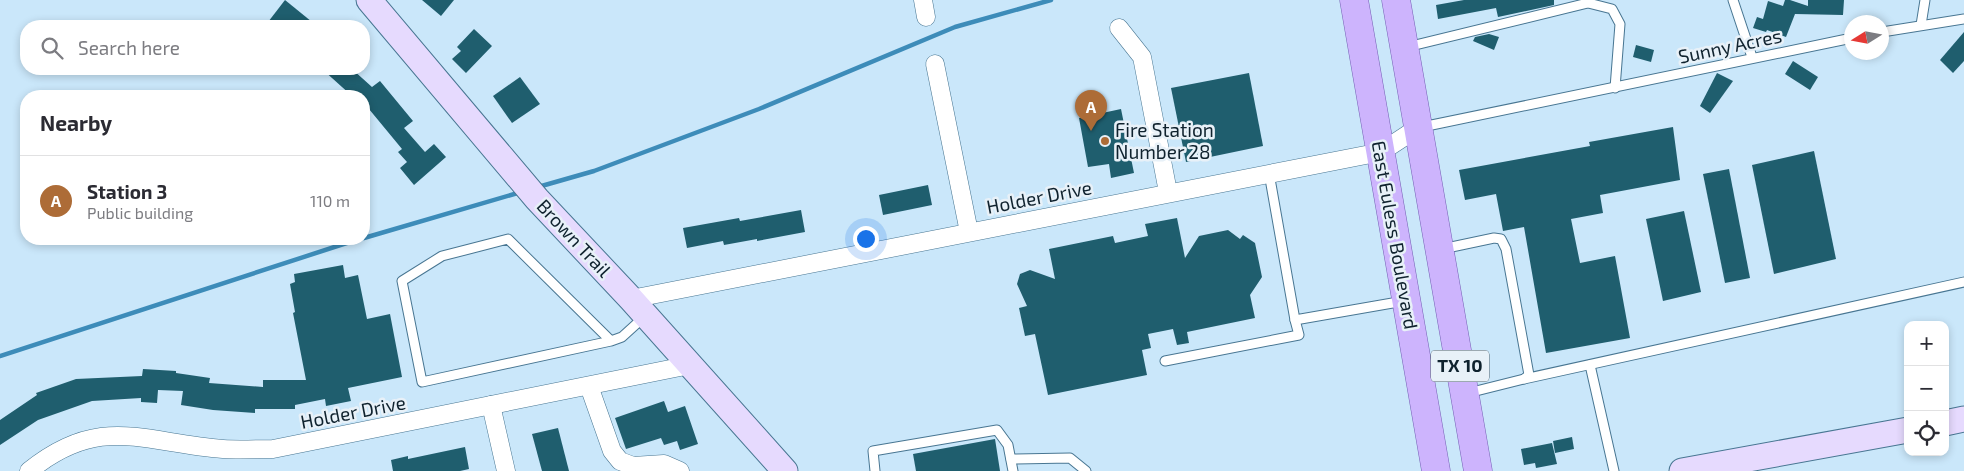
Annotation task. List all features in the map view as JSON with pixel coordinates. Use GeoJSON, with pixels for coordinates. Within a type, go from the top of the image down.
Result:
{"type":"FeatureCollection","features":[{"type":"Feature","properties":{"kind":"main road","name":"Brown Trail"},"geometry":{"type":"LineString","coordinates":[[369,0],[537,199],[638,307],[785,471]]}},
{"type":"Feature","properties":{"kind":"main road","name":"East Euless Boulevard"},"geometry":{"type":"LineString","coordinates":[[1354,0],[1436,471]]}},
{"type":"Feature","properties":{"kind":"main road","name":"TX 10"},"geometry":{"type":"LineString","coordinates":[[1396,0],[1478,471]]}},
{"type":"Feature","properties":{"kind":"main road"},"geometry":{"type":"LineString","coordinates":[[1949,422],[1964,419]]}},
{"type":"Feature","properties":{"kind":"main road"},"geometry":{"type":"LineString","coordinates":[[1682,471],[1904,431]]}},
{"type":"Feature","properties":{"kind":"street"},"geometry":{"type":"LineString","coordinates":[[1119,28],[1142,57],[1168,192]]}},
{"type":"Feature","properties":{"kind":"street"},"geometry":{"type":"LineString","coordinates":[[935,64],[969,232]]}},
{"type":"Feature","properties":{"kind":"street","name":"Holder Drive"},"geometry":{"type":"LineString","coordinates":[[638,307],[661,293],[1168,192],[1381,152],[1419,128]]}},
{"type":"Feature","properties":{"kind":"street","name":"Holder Drive"},"geometry":{"type":"LineString","coordinates":[[29,471],[54,453],[74,443],[97,436],[124,435],[224,449],[273,449],[690,365]]}},
{"type":"Feature","properties":{"kind":"street"},"geometry":{"type":"LineString","coordinates":[[589,386],[612,451],[620,461],[632,466],[664,464],[680,471]]}},
{"type":"Feature","properties":{"kind":"street"},"geometry":{"type":"LineString","coordinates":[[491,405],[506,471]]}},
{"type":"Feature","properties":{"kind":"lane"},"geometry":{"type":"LineString","coordinates":[[1734,0],[1752,57]]}},
{"type":"Feature","properties":{"kind":"lane"},"geometry":{"type":"LineString","coordinates":[[1921,25],[1925,0]]}},
{"type":"Feature","properties":{"kind":"lane"},"geometry":{"type":"LineString","coordinates":[[1405,47],[1588,3],[1612,9],[1620,24],[1615,88]]}},
{"type":"Feature","properties":{"kind":"lane"},"geometry":{"type":"LineString","coordinates":[[1889,31],[1964,19]]}},
{"type":"Feature","properties":{"kind":"lane","name":"Sunny Acres"},"geometry":{"type":"LineString","coordinates":[[1419,128],[1615,88],[1752,57],[1844,40]]}},
{"type":"Feature","properties":{"kind":"lane"},"geometry":{"type":"LineString","coordinates":[[1165,361],[1299,334],[1269,173]]}},
{"type":"Feature","properties":{"kind":"lane"},"geometry":{"type":"LineString","coordinates":[[1440,249],[1494,238],[1501,239],[1506,250],[1529,375],[1524,379]]}},
{"type":"Feature","properties":{"kind":"lane"},"geometry":{"type":"LineString","coordinates":[[611,340],[508,239],[442,256],[402,281],[422,382],[611,340],[622,337],[638,307]]}},
{"type":"Feature","properties":{"kind":"lane"},"geometry":{"type":"LineString","coordinates":[[1465,394],[1524,379],[1964,282]]}},
{"type":"Feature","properties":{"kind":"lane"},"geometry":{"type":"LineString","coordinates":[[1295,320],[1407,300]]}},
{"type":"Feature","properties":{"kind":"lane"},"geometry":{"type":"LineString","coordinates":[[1590,365],[1614,471]]}},
{"type":"Feature","properties":{"kind":"lane"},"geometry":{"type":"LineString","coordinates":[[874,471],[873,451],[996,430],[1008,445],[1013,471]]}},
{"type":"Feature","properties":{"kind":"lane"},"geometry":{"type":"LineString","coordinates":[[1011,459],[1070,458],[1086,471]]}},
{"type":"Feature","properties":{"kind":"building"},"geometry":{"type":"Polygon","coordinates":[[[285,0],[310,20],[270,20],[285,0]]]}},
{"type":"Feature","properties":{"kind":"building"},"geometry":{"type":"Polygon","coordinates":[[[422,0],[454,0],[441,16],[422,0]]]}},
{"type":"Feature","properties":{"kind":"building"},"geometry":{"type":"Polygon","coordinates":[[[1464,0],[1554,0],[1554,5],[1498,17],[1496,8],[1438,19],[1436,5],[1464,0]]]}},
{"type":"Feature","properties":{"kind":"building"},"geometry":{"type":"Polygon","coordinates":[[[1785,0],[1808,6],[1808,0],[1844,0],[1843,15],[1795,14],[1786,37],[1767,30],[1766,32],[1753,28],[1757,17],[1763,19],[1768,1],[1783,6],[1785,0]]]}},
{"type":"Feature","properties":{"kind":"building"},"geometry":{"type":"Polygon","coordinates":[[[474,29],[492,46],[466,73],[452,59],[461,51],[457,47],[474,29]]]}},
{"type":"Feature","properties":{"kind":"building"},"geometry":{"type":"Polygon","coordinates":[[[1964,32],[1964,61],[1953,73],[1940,60],[1964,32]]]}},
{"type":"Feature","properties":{"kind":"building"},"geometry":{"type":"Polygon","coordinates":[[[1489,34],[1499,37],[1494,50],[1473,41],[1475,37],[1489,34]]]}},
{"type":"Feature","properties":{"kind":"building"},"geometry":{"type":"Polygon","coordinates":[[[1636,45],[1654,50],[1651,62],[1633,57],[1636,45]]]}},
{"type":"Feature","properties":{"kind":"building"},"geometry":{"type":"Polygon","coordinates":[[[1793,61],[1818,77],[1810,90],[1785,74],[1793,61]]]}},
{"type":"Feature","properties":{"kind":"building"},"geometry":{"type":"Polygon","coordinates":[[[1249,73],[1263,146],[1186,162],[1171,88],[1249,73]]]}},
{"type":"Feature","properties":{"kind":"building"},"geometry":{"type":"Polygon","coordinates":[[[1717,73],[1733,81],[1710,113],[1700,106],[1717,73]]]}},
{"type":"Feature","properties":{"kind":"building"},"geometry":{"type":"Polygon","coordinates":[[[329,75],[359,75],[372,87],[380,81],[413,121],[404,128],[425,152],[434,144],[446,157],[414,185],[400,168],[407,162],[398,152],[402,149],[370,110],[370,90],[345,90],[329,75]]]}},
{"type":"Feature","properties":{"kind":"building"},"geometry":{"type":"Polygon","coordinates":[[[520,77],[540,104],[512,123],[493,96],[520,77]]]}},
{"type":"Feature","properties":{"kind":"building","name":"Fire Station Number 28"},"geometry":{"type":"Polygon","coordinates":[[[1121,109],[1134,173],[1111,178],[1109,164],[1088,167],[1079,118],[1121,109]]]}},
{"type":"Feature","properties":{"kind":"building"},"geometry":{"type":"Polygon","coordinates":[[[1673,127],[1680,180],[1600,195],[1603,213],[1571,219],[1580,263],[1615,256],[1630,338],[1546,353],[1524,227],[1503,231],[1496,194],[1465,200],[1459,170],[1590,146],[1589,142],[1673,127]]]}},
{"type":"Feature","properties":{"kind":"building"},"geometry":{"type":"Polygon","coordinates":[[[1814,151],[1836,259],[1774,274],[1752,165],[1814,151]]]}},
{"type":"Feature","properties":{"kind":"building"},"geometry":{"type":"Polygon","coordinates":[[[1729,169],[1750,278],[1725,283],[1703,174],[1729,169]]]}},
{"type":"Feature","properties":{"kind":"building"},"geometry":{"type":"Polygon","coordinates":[[[928,185],[932,205],[883,215],[879,195],[928,185]]]}},
{"type":"Feature","properties":{"kind":"building"},"geometry":{"type":"Polygon","coordinates":[[[801,210],[805,232],[757,241],[757,239],[724,245],[723,241],[687,248],[683,228],[739,218],[740,221],[801,210]]]}},
{"type":"Feature","properties":{"kind":"building"},"geometry":{"type":"Polygon","coordinates":[[[1684,211],[1701,292],[1663,301],[1646,219],[1684,211]]]}},
{"type":"Feature","properties":{"kind":"building"},"geometry":{"type":"Polygon","coordinates":[[[1177,218],[1185,258],[1199,236],[1228,230],[1240,239],[1243,235],[1255,243],[1262,277],[1250,295],[1255,318],[1187,332],[1189,343],[1177,345],[1173,329],[1148,334],[1151,348],[1142,350],[1147,375],[1048,395],[1035,334],[1025,336],[1019,308],[1027,306],[1017,284],[1020,274],[1030,270],[1055,279],[1049,249],[1113,236],[1115,243],[1148,236],[1145,224],[1177,218]]]}},
{"type":"Feature","properties":{"kind":"building"},"geometry":{"type":"Polygon","coordinates":[[[343,265],[345,278],[358,275],[367,319],[390,314],[402,377],[348,388],[351,401],[326,406],[325,399],[295,405],[295,409],[255,409],[255,413],[213,410],[181,405],[183,391],[158,390],[157,403],[141,402],[141,398],[92,401],[38,420],[0,445],[0,420],[37,395],[36,393],[76,379],[142,376],[143,369],[176,371],[176,373],[210,378],[209,383],[263,387],[263,380],[306,380],[293,313],[295,312],[290,284],[295,282],[294,274],[343,265]]]}},
{"type":"Feature","properties":{"kind":"building"},"geometry":{"type":"Polygon","coordinates":[[[664,401],[668,412],[685,406],[698,444],[680,450],[677,441],[664,445],[661,438],[626,449],[615,418],[664,401]]]}},
{"type":"Feature","properties":{"kind":"building"},"geometry":{"type":"Polygon","coordinates":[[[558,428],[569,471],[542,471],[532,434],[558,428]]]}},
{"type":"Feature","properties":{"kind":"building"},"geometry":{"type":"Polygon","coordinates":[[[1572,437],[1574,449],[1555,453],[1553,441],[1572,437]]]}},
{"type":"Feature","properties":{"kind":"building"},"geometry":{"type":"Polygon","coordinates":[[[995,439],[1000,471],[916,471],[913,454],[995,439]]]}},
{"type":"Feature","properties":{"kind":"building"},"geometry":{"type":"Polygon","coordinates":[[[1552,443],[1557,464],[1536,468],[1535,463],[1524,465],[1521,449],[1552,443]]]}},
{"type":"Feature","properties":{"kind":"building"},"geometry":{"type":"Polygon","coordinates":[[[465,447],[469,469],[460,471],[393,471],[391,460],[408,456],[408,459],[465,447]]]}},
{"type":"Feature","properties":{"kind":"waterway"},"geometry":{"type":"LineString","coordinates":[[538,187],[594,171],[759,109],[955,27],[1051,0]]}},
{"type":"Feature","properties":{"kind":"waterway"},"geometry":{"type":"LineString","coordinates":[[370,236],[521,192]]}},
{"type":"Feature","properties":{"kind":"waterway"},"geometry":{"type":"LineString","coordinates":[[0,356],[341,245]]}},
{"type":"Feature","properties":{"kind":"place","name":"Station 3"},"geometry":{"type":"Point","coordinates":[1091,131]}},
{"type":"Feature","properties":{"kind":"place","name":"Fire Station Number 28"},"geometry":{"type":"Point","coordinates":[1105,141]}}]}
